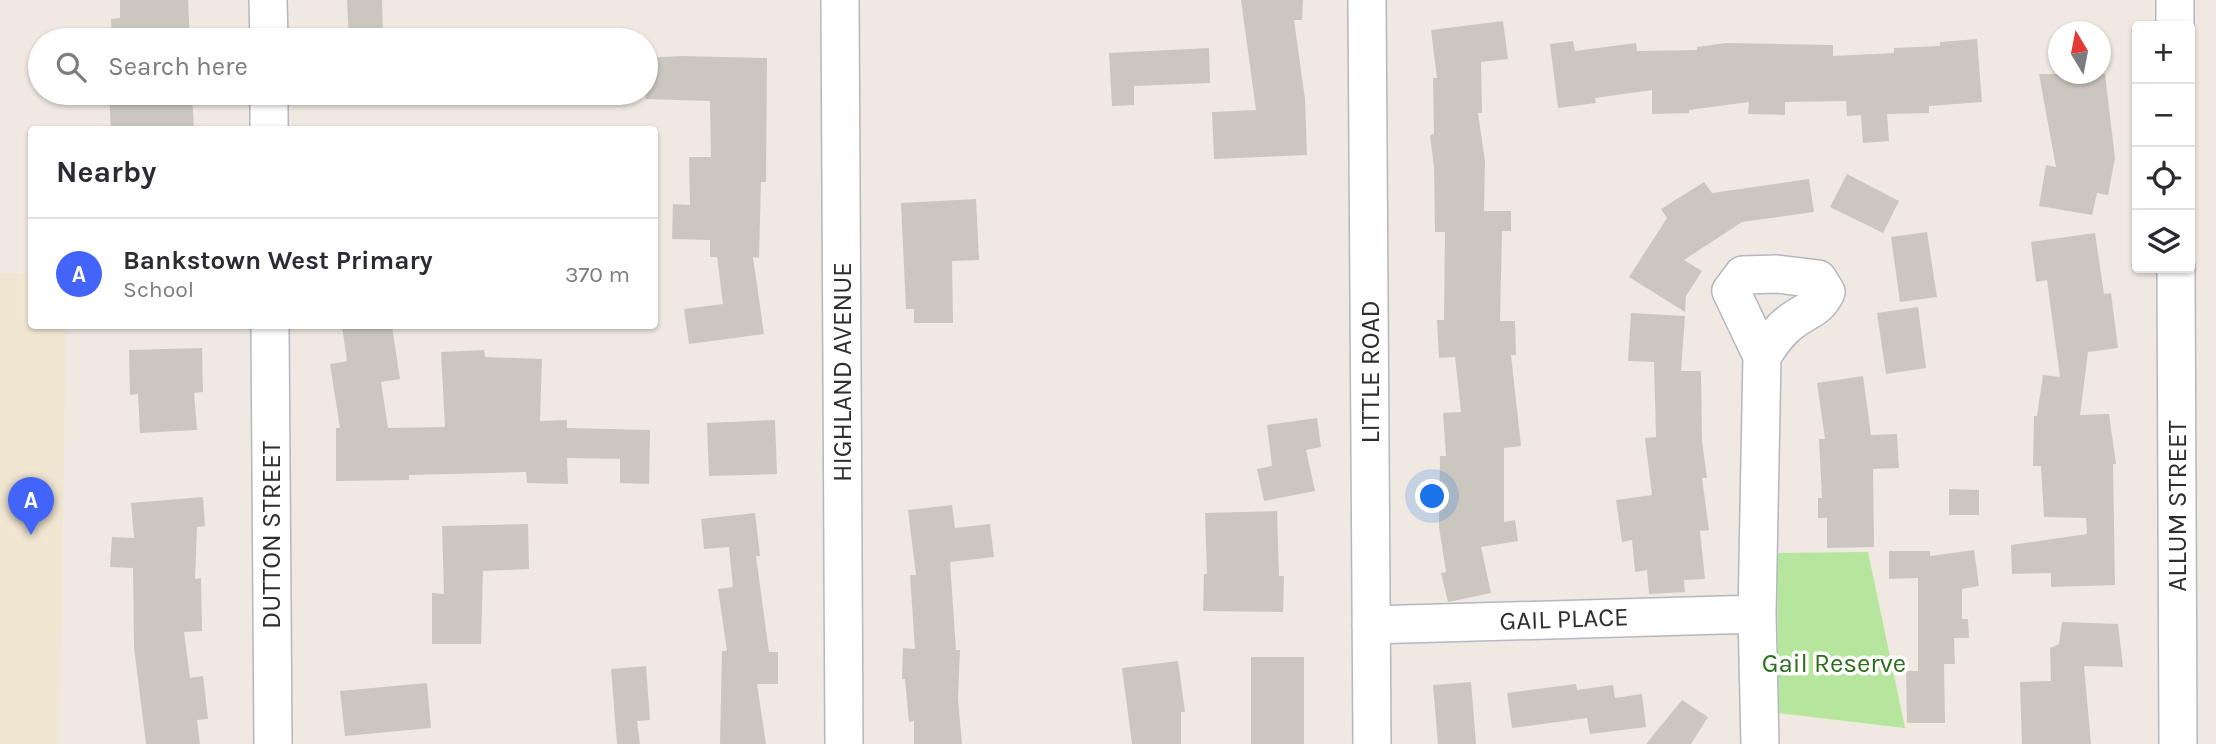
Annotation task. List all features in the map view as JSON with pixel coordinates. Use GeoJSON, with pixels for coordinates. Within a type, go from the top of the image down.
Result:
{"type":"FeatureCollection","features":[{"type":"Feature","properties":{"kind":"street"},"geometry":{"type":"LineString","coordinates":[[268,0],[269,28]]}},
{"type":"Feature","properties":{"kind":"street","name":"HIGHLAND AVENUE"},"geometry":{"type":"LineString","coordinates":[[840,0],[844,744]]}},
{"type":"Feature","properties":{"kind":"street","name":"LITTLE ROAD"},"geometry":{"type":"LineString","coordinates":[[1367,0],[1372,744]]}},
{"type":"Feature","properties":{"kind":"street"},"geometry":{"type":"LineString","coordinates":[[2175,0],[2175,21]]}},
{"type":"Feature","properties":{"kind":"street"},"geometry":{"type":"LineString","coordinates":[[269,105],[269,126]]}},
{"type":"Feature","properties":{"kind":"street","name":"ALLUM STREET"},"geometry":{"type":"LineString","coordinates":[[2176,273],[2178,744]]}},
{"type":"Feature","properties":{"kind":"street","name":"DUTTON STREET"},"geometry":{"type":"LineString","coordinates":[[270,329],[273,744]]}},
{"type":"Feature","properties":{"kind":"street"},"geometry":{"type":"LineString","coordinates":[[1760,744],[1757,614],[1762,356]]}},
{"type":"Feature","properties":{"kind":"street","name":"GAIL PLACE"},"geometry":{"type":"LineString","coordinates":[[1371,625],[1757,614]]}},
{"type":"Feature","properties":{"kind":"shaded area"},"geometry":{"type":"Polygon","coordinates":[[[0,273],[28,273],[28,329],[66,329],[59,744],[0,744],[0,273]]]}},
{"type":"Feature","properties":{"kind":"green space","name":"Gail Reserve"},"geometry":{"type":"Polygon","coordinates":[[[1868,552],[1905,728],[1778,713],[1777,553],[1868,552]]]}},
{"type":"Feature","properties":{"kind":"building"},"geometry":{"type":"Polygon","coordinates":[[[120,0],[188,0],[189,28],[111,28],[111,19],[120,18],[120,0]]]}},
{"type":"Feature","properties":{"kind":"building"},"geometry":{"type":"Polygon","coordinates":[[[347,0],[382,0],[383,28],[348,28],[347,0]]]}},
{"type":"Feature","properties":{"kind":"building"},"geometry":{"type":"Polygon","coordinates":[[[1241,0],[1303,0],[1302,20],[1294,20],[1305,99],[1307,155],[1214,159],[1212,112],[1256,110],[1241,0]]]}},
{"type":"Feature","properties":{"kind":"building"},"geometry":{"type":"Polygon","coordinates":[[[1503,21],[1508,59],[1481,62],[1482,113],[1478,113],[1485,161],[1484,211],[1511,211],[1511,231],[1502,231],[1500,321],[1515,321],[1516,355],[1511,355],[1521,446],[1504,448],[1504,522],[1515,520],[1518,541],[1481,547],[1491,593],[1448,602],[1441,573],[1446,572],[1439,527],[1440,456],[1446,456],[1443,413],[1461,412],[1455,357],[1439,358],[1437,320],[1444,320],[1445,232],[1435,232],[1434,167],[1430,135],[1434,134],[1433,78],[1437,78],[1431,30],[1503,21]]]}},
{"type":"Feature","properties":{"kind":"building"},"geometry":{"type":"Polygon","coordinates":[[[1977,39],[1982,102],[1929,106],[1929,113],[1887,114],[1889,141],[1863,143],[1861,115],[1847,116],[1846,101],[1785,102],[1785,115],[1748,114],[1749,102],[1689,110],[1689,113],[1652,114],[1652,90],[1595,98],[1596,103],[1558,108],[1550,44],[1573,41],[1575,51],[1636,43],[1637,51],[1697,50],[1697,47],[1726,43],[1833,45],[1833,56],[1894,53],[1894,48],[1940,46],[1940,42],[1977,39]]]}},
{"type":"Feature","properties":{"kind":"building"},"geometry":{"type":"Polygon","coordinates":[[[1209,48],[1210,83],[1134,86],[1134,105],[1112,106],[1109,53],[1209,48]]]}},
{"type":"Feature","properties":{"kind":"building"},"geometry":{"type":"Polygon","coordinates":[[[658,57],[767,58],[766,182],[761,182],[759,258],[753,257],[764,334],[689,344],[684,309],[723,304],[717,257],[710,257],[710,240],[672,239],[673,204],[690,205],[689,157],[711,157],[710,101],[658,99],[658,57]]]}},
{"type":"Feature","properties":{"kind":"building"},"geometry":{"type":"Polygon","coordinates":[[[2039,74],[2048,74],[2048,84],[2106,84],[2115,158],[2108,195],[2097,193],[2092,215],[2039,206],[2046,165],[2056,167],[2039,74]]]}},
{"type":"Feature","properties":{"kind":"building"},"geometry":{"type":"Polygon","coordinates":[[[110,105],[193,105],[194,126],[111,126],[110,105]]]}},
{"type":"Feature","properties":{"kind":"building"},"geometry":{"type":"Polygon","coordinates":[[[1847,174],[1899,201],[1883,233],[1830,207],[1847,174]]]}},
{"type":"Feature","properties":{"kind":"building"},"geometry":{"type":"Polygon","coordinates":[[[1809,179],[1814,212],[1742,222],[1684,260],[1702,271],[1686,296],[1685,312],[1629,277],[1667,218],[1661,209],[1704,182],[1712,193],[1809,179]]]}},
{"type":"Feature","properties":{"kind":"building"},"geometry":{"type":"Polygon","coordinates":[[[976,199],[979,260],[952,261],[953,323],[914,323],[914,309],[906,309],[901,203],[976,199]]]}},
{"type":"Feature","properties":{"kind":"building"},"geometry":{"type":"Polygon","coordinates":[[[1927,232],[1937,297],[1900,302],[1891,237],[1927,232]]]}},
{"type":"Feature","properties":{"kind":"building"},"geometry":{"type":"Polygon","coordinates":[[[2095,233],[2104,294],[2111,293],[2118,348],[2088,352],[2080,415],[2109,414],[2116,464],[2113,464],[2115,585],[2051,587],[2051,573],[2012,574],[2011,545],[2087,534],[2086,518],[2044,517],[2041,466],[2033,466],[2034,416],[2037,416],[2043,375],[2060,377],[2047,280],[2036,282],[2031,242],[2095,233]]]}},
{"type":"Feature","properties":{"kind":"building"},"geometry":{"type":"Polygon","coordinates":[[[1918,307],[1926,368],[1886,374],[1877,313],[1918,307]]]}},
{"type":"Feature","properties":{"kind":"building"},"geometry":{"type":"Polygon","coordinates":[[[1631,313],[1685,316],[1681,371],[1701,371],[1702,441],[1707,478],[1702,478],[1709,530],[1700,531],[1705,579],[1684,580],[1685,592],[1649,594],[1647,570],[1635,572],[1632,540],[1622,542],[1616,500],[1652,495],[1645,438],[1656,437],[1654,362],[1628,361],[1631,313]]]}},
{"type":"Feature","properties":{"kind":"building"},"geometry":{"type":"Polygon","coordinates":[[[342,329],[392,329],[400,379],[381,382],[388,428],[445,427],[441,352],[484,350],[485,357],[542,359],[540,421],[567,420],[567,428],[650,430],[649,484],[620,483],[620,459],[567,458],[568,484],[527,483],[526,472],[409,475],[409,480],[336,481],[336,428],[340,428],[330,364],[347,361],[342,329]]]}},
{"type":"Feature","properties":{"kind":"building"},"geometry":{"type":"Polygon","coordinates":[[[202,348],[203,392],[194,393],[197,430],[140,433],[138,394],[130,395],[129,350],[202,348]]]}},
{"type":"Feature","properties":{"kind":"building"},"geometry":{"type":"Polygon","coordinates":[[[1863,376],[1871,435],[1897,434],[1899,468],[1873,469],[1874,547],[1827,548],[1827,518],[1818,518],[1818,498],[1822,498],[1819,439],[1825,439],[1817,383],[1863,376]]]}},
{"type":"Feature","properties":{"kind":"building"},"geometry":{"type":"Polygon","coordinates":[[[1317,418],[1321,447],[1306,450],[1315,491],[1264,501],[1257,469],[1272,466],[1267,425],[1317,418]]]}},
{"type":"Feature","properties":{"kind":"building"},"geometry":{"type":"Polygon","coordinates":[[[775,420],[777,474],[709,476],[707,423],[775,420]]]}},
{"type":"Feature","properties":{"kind":"building"},"geometry":{"type":"Polygon","coordinates":[[[1949,489],[1979,490],[1979,515],[1949,515],[1949,489]]]}},
{"type":"Feature","properties":{"kind":"building"},"geometry":{"type":"Polygon","coordinates":[[[203,497],[205,526],[197,527],[195,579],[201,578],[202,631],[184,632],[190,678],[203,676],[208,719],[197,720],[200,744],[146,744],[134,647],[133,568],[110,567],[112,537],[134,538],[131,503],[203,497]]]}},
{"type":"Feature","properties":{"kind":"building"},"geometry":{"type":"Polygon","coordinates":[[[952,505],[955,528],[990,524],[994,557],[950,562],[956,650],[960,650],[958,699],[962,744],[914,744],[914,721],[909,722],[905,679],[902,679],[903,648],[915,649],[910,575],[916,575],[908,510],[952,505]]]}},
{"type":"Feature","properties":{"kind":"building"},"geometry":{"type":"Polygon","coordinates":[[[1277,511],[1279,576],[1284,576],[1283,612],[1203,611],[1204,574],[1207,574],[1205,513],[1277,511]]]}},
{"type":"Feature","properties":{"kind":"building"},"geometry":{"type":"Polygon","coordinates":[[[755,513],[760,556],[756,556],[769,652],[778,652],[778,684],[757,684],[766,744],[720,744],[722,651],[727,651],[718,589],[733,587],[729,547],[704,549],[701,519],[755,513]]]}},
{"type":"Feature","properties":{"kind":"building"},"geometry":{"type":"Polygon","coordinates":[[[528,524],[529,569],[483,571],[481,644],[432,644],[432,593],[444,594],[442,526],[528,524]]]}},
{"type":"Feature","properties":{"kind":"building"},"geometry":{"type":"Polygon","coordinates":[[[1974,550],[1979,586],[1962,589],[1962,619],[1968,619],[1969,638],[1954,638],[1955,664],[1944,664],[1945,723],[1907,723],[1906,671],[1918,671],[1918,578],[1889,579],[1889,551],[1930,551],[1930,556],[1974,550]]]}},
{"type":"Feature","properties":{"kind":"building"},"geometry":{"type":"Polygon","coordinates":[[[2062,622],[2118,624],[2123,667],[2084,666],[2091,744],[2022,744],[2020,682],[2051,681],[2050,648],[2059,644],[2062,622]]]}},
{"type":"Feature","properties":{"kind":"building"},"geometry":{"type":"Polygon","coordinates":[[[1251,657],[1304,657],[1304,744],[1251,744],[1251,657]]]}},
{"type":"Feature","properties":{"kind":"building"},"geometry":{"type":"Polygon","coordinates":[[[1178,661],[1185,712],[1181,712],[1181,744],[1132,744],[1122,668],[1178,661]]]}},
{"type":"Feature","properties":{"kind":"building"},"geometry":{"type":"Polygon","coordinates":[[[646,666],[650,720],[637,721],[640,744],[617,744],[611,669],[646,666]]]}},
{"type":"Feature","properties":{"kind":"building"},"geometry":{"type":"Polygon","coordinates":[[[1471,682],[1476,744],[1438,744],[1433,685],[1471,682]]]}},
{"type":"Feature","properties":{"kind":"building"},"geometry":{"type":"Polygon","coordinates":[[[427,683],[431,728],[345,736],[340,691],[427,683]]]}},
{"type":"Feature","properties":{"kind":"building"},"geometry":{"type":"Polygon","coordinates":[[[1576,684],[1577,690],[1613,685],[1615,698],[1642,694],[1646,727],[1590,734],[1587,718],[1512,728],[1507,693],[1576,684]]]}},
{"type":"Feature","properties":{"kind":"building"},"geometry":{"type":"Polygon","coordinates":[[[1682,700],[1708,717],[1691,744],[1646,744],[1682,700]]]}},
{"type":"Feature","properties":{"kind":"place","name":"Bankstown West Primary"},"geometry":{"type":"Point","coordinates":[31,535]}}]}
